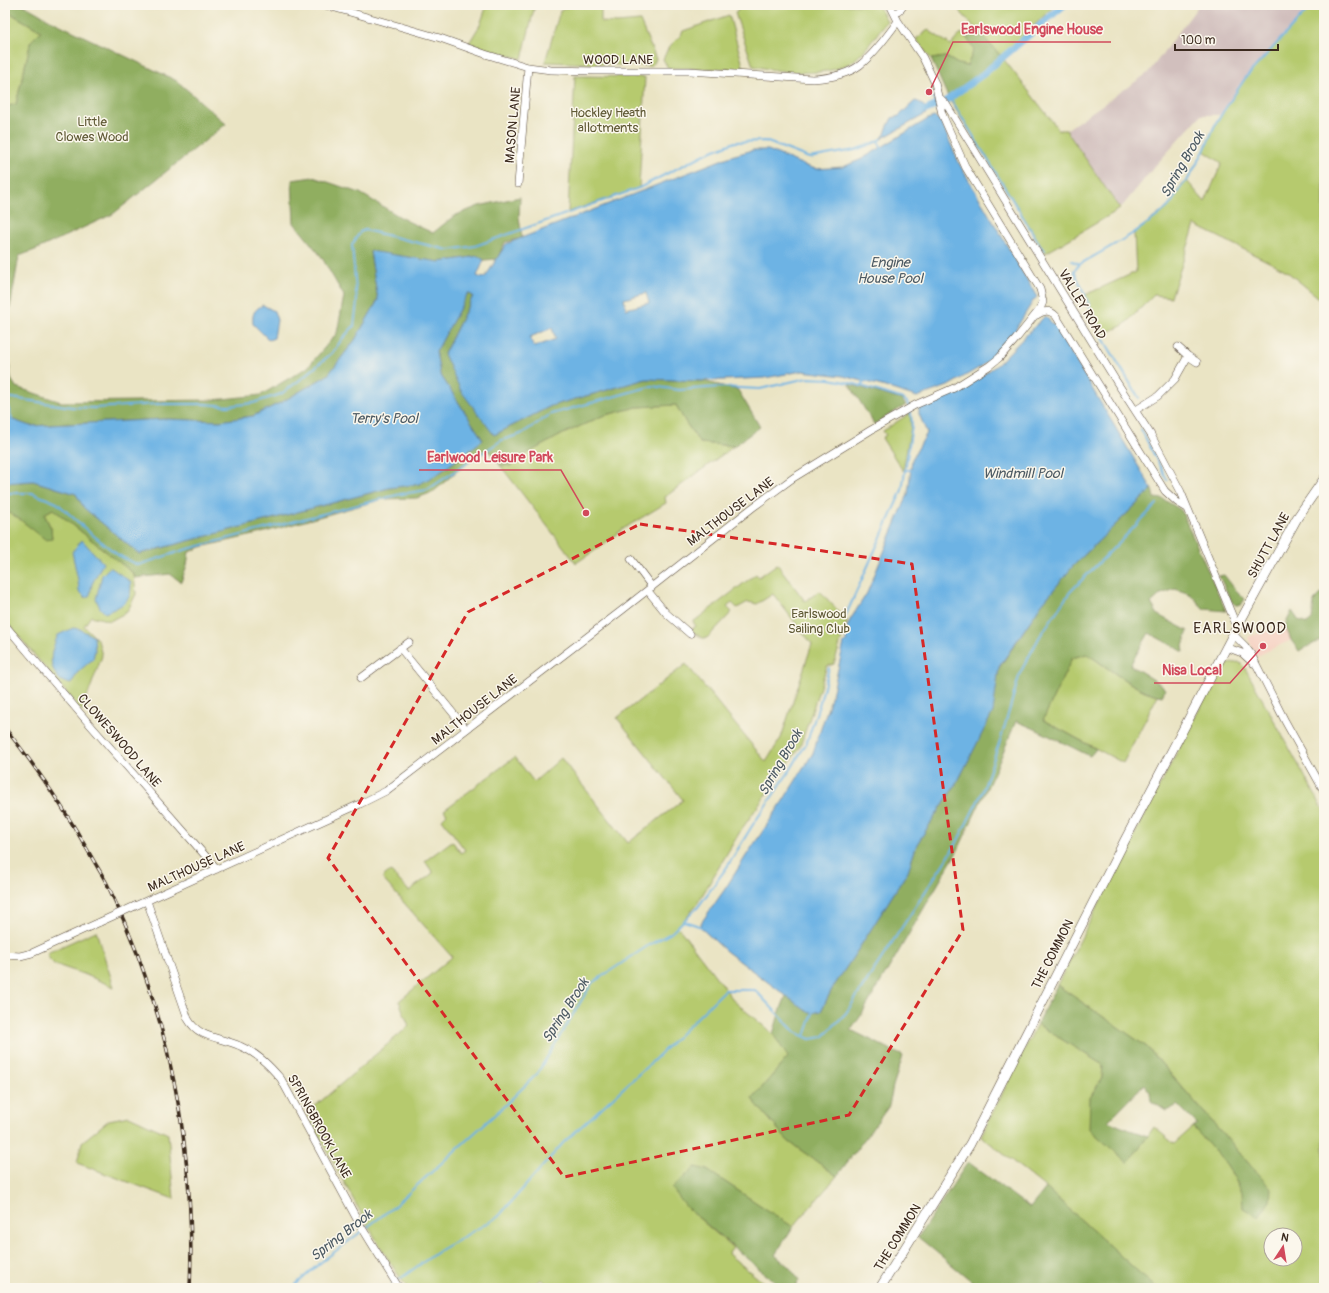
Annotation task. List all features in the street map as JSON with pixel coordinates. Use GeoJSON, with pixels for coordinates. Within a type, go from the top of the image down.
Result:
{"type":"FeatureCollection","features":[{"type":"Feature","properties":{"kind":"main road","name":"SHUTT LANE"},"geometry":{"type":"LineString","coordinates":[[1235,630],[1297,518],[1324,478]]}},
{"type":"Feature","properties":{"kind":"main road","name":"THE COMMON"},"geometry":{"type":"LineString","coordinates":[[880,1288],[970,1144],[1125,840],[1235,630]]}},
{"type":"Feature","properties":{"kind":"street","name":"WOOD LANE"},"geometry":{"type":"LineString","coordinates":[[325,5],[440,38],[528,67],[551,70],[689,71],[813,79],[843,73],[860,65],[898,21]]}},
{"type":"Feature","properties":{"kind":"street","name":"VALLEY ROAD"},"geometry":{"type":"LineString","coordinates":[[890,5],[898,21],[923,58],[935,83],[940,98],[946,104],[1103,361],[1136,410],[1167,465],[1187,508],[1235,630]]}},
{"type":"Feature","properties":{"kind":"street"},"geometry":{"type":"LineString","coordinates":[[895,14],[904,5]]}},
{"type":"Feature","properties":{"kind":"street","name":"MASON LANE"},"geometry":{"type":"LineString","coordinates":[[518,184],[528,67]]}},
{"type":"Feature","properties":{"kind":"street","name":"MALTHOUSE LANE"},"geometry":{"type":"LineString","coordinates":[[5,955],[20,956],[32,953],[386,791],[650,589],[752,508],[793,478],[906,410],[954,388],[990,366],[1012,344],[1035,316],[1043,302],[1040,290],[966,168],[942,114],[940,98]]}},
{"type":"Feature","properties":{"kind":"street"},"geometry":{"type":"LineString","coordinates":[[1035,316],[1047,311],[1052,312],[1056,316],[1165,491],[1177,502],[1187,508]]}},
{"type":"Feature","properties":{"kind":"street"},"geometry":{"type":"LineString","coordinates":[[1178,347],[1197,362]]}},
{"type":"Feature","properties":{"kind":"street"},"geometry":{"type":"LineString","coordinates":[[1136,410],[1158,396],[1175,379],[1188,356]]}},
{"type":"Feature","properties":{"kind":"street"},"geometry":{"type":"LineString","coordinates":[[631,560],[666,613],[690,634]]}},
{"type":"Feature","properties":{"kind":"street","name":"CLOWESWOOD LANE"},"geometry":{"type":"LineString","coordinates":[[5,625],[85,719],[218,869]]}},
{"type":"Feature","properties":{"kind":"street"},"geometry":{"type":"LineString","coordinates":[[1235,630],[1246,646],[1324,791]]}},
{"type":"Feature","properties":{"kind":"street"},"geometry":{"type":"LineString","coordinates":[[361,678],[409,642]]}},
{"type":"Feature","properties":{"kind":"street"},"geometry":{"type":"LineString","coordinates":[[1226,647],[1242,653],[1255,665]]}},
{"type":"Feature","properties":{"kind":"street"},"geometry":{"type":"LineString","coordinates":[[400,648],[466,729]]}},
{"type":"Feature","properties":{"kind":"street","name":"SPRINGBROOK LANE"},"geometry":{"type":"LineString","coordinates":[[147,901],[188,1019],[192,1026],[199,1032],[208,1036],[240,1045],[268,1064],[281,1079],[359,1223],[399,1288]]}},
{"type":"Feature","properties":{"kind":"highlighted area"},"geometry":{"type":"Polygon","coordinates":[[[640,524],[912,564],[963,930],[849,1115],[564,1177],[328,858],[468,612],[640,524]]]}},
{"type":"Feature","properties":{"kind":"shaded area"},"geometry":{"type":"Polygon","coordinates":[[[1199,5],[1312,5],[1246,77],[1223,112],[1219,115],[1201,115],[1155,166],[1120,209],[1066,130],[1148,73],[1199,5]]]}},
{"type":"Feature","properties":{"kind":"shaded area"},"geometry":{"type":"Polygon","coordinates":[[[1285,625],[1291,640],[1255,657],[1248,637],[1285,625]]]}},
{"type":"Feature","properties":{"kind":"green space","name":"Little Clowes Wood"},"geometry":{"type":"Polygon","coordinates":[[[5,5],[24,5],[52,21],[177,81],[226,124],[113,214],[19,256],[6,331],[11,379],[16,387],[61,402],[213,400],[261,395],[308,367],[337,333],[344,296],[321,256],[294,223],[292,180],[313,177],[360,193],[407,221],[433,233],[454,216],[479,206],[520,197],[519,217],[522,238],[505,242],[497,259],[484,260],[478,256],[440,262],[370,252],[378,300],[355,340],[328,375],[282,402],[253,416],[220,421],[166,419],[30,426],[5,417],[5,107],[16,104],[31,41],[41,31],[5,10],[5,5]]]}},
{"type":"Feature","properties":{"kind":"green space"},"geometry":{"type":"Polygon","coordinates":[[[487,5],[535,5],[522,59],[469,43],[480,25],[487,5]]]}},
{"type":"Feature","properties":{"kind":"green space"},"geometry":{"type":"Polygon","coordinates":[[[571,5],[601,5],[601,22],[617,23],[640,21],[656,59],[654,63],[651,66],[545,62],[560,11],[571,5]]]}},
{"type":"Feature","properties":{"kind":"green space"},"geometry":{"type":"Polygon","coordinates":[[[738,5],[878,5],[887,21],[864,51],[849,63],[837,69],[794,72],[753,66],[735,13],[738,11],[738,5]]]}},
{"type":"Feature","properties":{"kind":"green space"},"geometry":{"type":"Polygon","coordinates":[[[954,5],[1055,5],[1002,57],[954,5]]]}},
{"type":"Feature","properties":{"kind":"green space"},"geometry":{"type":"Polygon","coordinates":[[[1312,5],[1324,5],[1324,302],[1285,270],[1195,225],[1171,297],[1154,295],[1124,325],[1101,335],[1085,295],[1136,272],[1134,233],[1168,207],[1182,184],[1187,181],[1205,202],[1222,163],[1204,151],[1214,127],[1246,77],[1312,5]]]}},
{"type":"Feature","properties":{"kind":"green space"},"geometry":{"type":"Polygon","coordinates":[[[5,10],[41,31],[31,41],[16,104],[5,107],[5,10]]]}},
{"type":"Feature","properties":{"kind":"green space"},"geometry":{"type":"Polygon","coordinates":[[[729,15],[744,69],[668,68],[663,59],[669,47],[683,31],[729,15]]]}},
{"type":"Feature","properties":{"kind":"green space"},"geometry":{"type":"Polygon","coordinates":[[[976,29],[1002,57],[982,75],[949,99],[931,59],[946,57],[958,64],[967,66],[974,50],[967,38],[976,29]]]}},
{"type":"Feature","properties":{"kind":"green space"},"geometry":{"type":"Polygon","coordinates":[[[928,30],[951,45],[961,33],[967,38],[974,50],[967,66],[958,64],[946,57],[931,59],[916,39],[928,30]]]}},
{"type":"Feature","properties":{"kind":"green space"},"geometry":{"type":"Polygon","coordinates":[[[1002,57],[1059,130],[1066,130],[1120,209],[1046,253],[949,99],[982,75],[1002,57]]]}},
{"type":"Feature","properties":{"kind":"green space","name":"Hockley Heath allotments"},"geometry":{"type":"Polygon","coordinates":[[[575,76],[645,77],[639,188],[568,212],[575,76]]]}},
{"type":"Feature","properties":{"kind":"green space"},"geometry":{"type":"Polygon","coordinates":[[[468,293],[473,296],[444,354],[494,435],[551,406],[646,379],[703,381],[738,390],[760,427],[734,446],[700,443],[676,405],[637,407],[602,416],[561,435],[519,458],[511,466],[500,465],[489,451],[481,454],[457,471],[433,492],[417,498],[383,499],[258,534],[201,547],[189,552],[187,565],[181,582],[170,574],[135,578],[134,574],[53,509],[44,514],[51,528],[52,539],[46,540],[18,518],[5,510],[5,483],[33,481],[76,494],[84,508],[139,554],[389,488],[419,484],[438,474],[483,440],[440,374],[436,352],[468,293]]]}},
{"type":"Feature","properties":{"kind":"green space"},"geometry":{"type":"Polygon","coordinates":[[[849,384],[902,400],[906,405],[874,424],[849,384]]]}},
{"type":"Feature","properties":{"kind":"green space"},"geometry":{"type":"Polygon","coordinates":[[[676,405],[700,443],[734,446],[665,497],[666,503],[623,529],[576,563],[489,451],[511,466],[519,458],[561,435],[602,416],[637,407],[676,405]]]}},
{"type":"Feature","properties":{"kind":"green space"},"geometry":{"type":"Polygon","coordinates":[[[910,413],[911,426],[903,471],[882,438],[886,435],[883,431],[910,413]]]}},
{"type":"Feature","properties":{"kind":"green space"},"geometry":{"type":"Polygon","coordinates":[[[1152,489],[1154,498],[1163,499],[1181,510],[1226,611],[1204,609],[1190,594],[1175,589],[1161,594],[1151,603],[1158,615],[1188,631],[1183,646],[1184,652],[1149,633],[1130,665],[1162,685],[1165,690],[1162,696],[1142,689],[1123,679],[1087,654],[1072,658],[1043,720],[1096,749],[1090,756],[1016,721],[999,762],[958,850],[862,1014],[851,1030],[903,1056],[893,1086],[889,1106],[837,1176],[788,1141],[752,1099],[788,1057],[773,1034],[786,996],[805,1010],[821,1011],[832,989],[908,871],[917,844],[958,781],[992,713],[999,668],[1041,605],[1074,565],[1152,489]]]}},
{"type":"Feature","properties":{"kind":"green space"},"geometry":{"type":"Polygon","coordinates":[[[53,509],[134,574],[136,594],[127,612],[110,621],[91,616],[84,626],[98,640],[102,656],[82,711],[5,620],[5,510],[52,539],[51,528],[44,514],[53,509]]]}},
{"type":"Feature","properties":{"kind":"green space","name":"Earlswood Sailing Club"},"geometry":{"type":"Polygon","coordinates":[[[777,564],[805,601],[820,591],[847,621],[834,664],[827,666],[800,747],[741,830],[697,904],[678,927],[735,1002],[773,1034],[789,1056],[752,1099],[788,1141],[837,1176],[793,1227],[707,1170],[695,1167],[686,1207],[733,1248],[728,1254],[764,1283],[761,1288],[550,1288],[542,1279],[529,1288],[407,1288],[367,1224],[307,1113],[409,1026],[399,1001],[452,957],[382,878],[390,871],[409,891],[433,873],[425,861],[452,841],[461,853],[465,850],[442,819],[447,814],[444,810],[515,757],[534,782],[561,758],[628,843],[683,800],[617,718],[686,664],[766,762],[781,738],[812,644],[773,594],[757,604],[748,602],[737,608],[732,603],[727,607],[732,612],[707,638],[702,638],[692,631],[692,629],[696,626],[693,622],[756,574],[759,577],[777,564]]]}},
{"type":"Feature","properties":{"kind":"green space"},"geometry":{"type":"Polygon","coordinates":[[[1224,575],[1245,599],[1241,605],[1236,605],[1232,602],[1219,576],[1224,575]]]}},
{"type":"Feature","properties":{"kind":"green space"},"geometry":{"type":"Polygon","coordinates":[[[1324,591],[1324,622],[1321,640],[1299,651],[1291,640],[1285,625],[1292,611],[1299,621],[1307,624],[1312,620],[1314,601],[1324,591]]]}},
{"type":"Feature","properties":{"kind":"green space"},"geometry":{"type":"Polygon","coordinates":[[[1087,654],[1131,684],[1149,693],[1158,695],[1123,763],[1043,720],[1072,658],[1087,654]]]}},
{"type":"Feature","properties":{"kind":"green space"},"geometry":{"type":"Polygon","coordinates":[[[1239,662],[1245,668],[1324,811],[1324,1288],[1156,1288],[1046,1188],[981,1136],[1037,1024],[1103,1065],[1102,1078],[1090,1098],[1128,1163],[1154,1127],[1174,1144],[1193,1127],[1227,1165],[1242,1192],[1257,1173],[1147,1047],[1057,985],[1222,665],[1239,662]]]}},
{"type":"Feature","properties":{"kind":"green space"},"geometry":{"type":"Polygon","coordinates":[[[96,931],[114,987],[54,964],[50,960],[47,953],[96,931]]]}},
{"type":"Feature","properties":{"kind":"green space"},"geometry":{"type":"Polygon","coordinates":[[[1057,985],[1147,1047],[1271,1189],[1270,1201],[1259,1217],[1243,1208],[1242,1192],[1227,1165],[1193,1127],[1197,1124],[1178,1105],[1166,1111],[1151,1101],[1150,1092],[1144,1084],[1108,1121],[1148,1136],[1128,1163],[1089,1129],[1090,1098],[1102,1078],[1103,1065],[1037,1024],[1057,985]]]}},
{"type":"Feature","properties":{"kind":"green space"},"geometry":{"type":"Polygon","coordinates":[[[129,1116],[168,1134],[174,1199],[77,1163],[82,1142],[109,1120],[129,1116]]]}},
{"type":"Feature","properties":{"kind":"green space"},"geometry":{"type":"Polygon","coordinates":[[[968,1162],[1030,1208],[1046,1188],[1156,1288],[980,1288],[918,1237],[968,1162]]]}},
{"type":"Feature","properties":{"kind":"green space"},"geometry":{"type":"Polygon","coordinates":[[[695,1167],[707,1170],[793,1227],[775,1255],[789,1267],[799,1280],[794,1288],[782,1288],[686,1207],[672,1188],[695,1167]]]}},
{"type":"Feature","properties":{"kind":"water"},"geometry":{"type":"Polygon","coordinates":[[[915,101],[920,102],[923,105],[926,114],[881,139],[885,134],[892,118],[899,116],[915,101]]]}},
{"type":"Feature","properties":{"kind":"water","name":"Engine House Pool"},"geometry":{"type":"Polygon","coordinates":[[[934,117],[940,120],[960,165],[1037,297],[1008,342],[982,366],[948,386],[917,397],[843,376],[802,371],[765,378],[703,381],[646,379],[551,406],[494,435],[461,391],[444,354],[473,296],[468,293],[436,352],[440,374],[483,440],[438,474],[419,484],[389,488],[139,554],[84,508],[76,494],[33,481],[5,483],[5,417],[30,426],[166,419],[220,421],[253,416],[282,402],[328,375],[355,340],[378,300],[370,251],[440,262],[478,256],[484,260],[477,276],[482,278],[486,276],[506,244],[731,156],[753,150],[768,150],[816,169],[843,167],[862,159],[928,119],[934,117]],[[646,293],[624,299],[626,309],[649,303],[646,293]],[[552,328],[530,337],[534,347],[556,339],[552,328]]]}},
{"type":"Feature","properties":{"kind":"water"},"geometry":{"type":"Polygon","coordinates":[[[263,305],[274,311],[277,320],[274,338],[269,340],[253,324],[254,312],[263,305]]]}},
{"type":"Feature","properties":{"kind":"water","name":"Windmill Pool"},"geometry":{"type":"Polygon","coordinates":[[[1045,316],[1055,326],[1152,489],[1074,565],[1041,605],[999,667],[993,712],[958,781],[917,844],[908,871],[832,989],[821,1011],[813,1013],[805,1010],[726,951],[702,929],[701,923],[781,804],[813,753],[832,695],[844,643],[847,641],[844,635],[850,620],[867,593],[908,494],[912,459],[927,433],[919,414],[919,407],[960,391],[997,365],[1045,316]]]}},
{"type":"Feature","properties":{"kind":"water"},"geometry":{"type":"Polygon","coordinates":[[[82,540],[103,563],[92,584],[90,595],[86,598],[79,591],[72,552],[82,540]]]}},
{"type":"Feature","properties":{"kind":"water"},"geometry":{"type":"Polygon","coordinates":[[[110,567],[131,582],[131,592],[123,604],[105,613],[100,608],[96,599],[102,575],[110,567]]]}},
{"type":"Feature","properties":{"kind":"water"},"geometry":{"type":"Polygon","coordinates":[[[73,628],[80,629],[94,637],[95,650],[93,659],[78,672],[71,684],[57,677],[52,666],[51,657],[58,635],[73,628]]]}},
{"type":"Feature","properties":{"kind":"waterway"},"geometry":{"type":"LineString","coordinates":[[947,100],[982,75],[1064,5]]}},
{"type":"Feature","properties":{"kind":"waterway","name":"Spring Brook"},"geometry":{"type":"LineString","coordinates":[[1139,398],[1101,335],[1074,271],[1080,264],[1147,224],[1170,205],[1181,187],[1187,181],[1204,151],[1214,127],[1246,77],[1312,5]]}},
{"type":"Feature","properties":{"kind":"waterway"},"geometry":{"type":"LineString","coordinates":[[933,97],[935,105]]}},
{"type":"Feature","properties":{"kind":"waterway"},"geometry":{"type":"LineString","coordinates":[[950,98],[1042,248],[1045,250]]}},
{"type":"Feature","properties":{"kind":"waterway"},"geometry":{"type":"LineString","coordinates":[[926,110],[937,105]]}},
{"type":"Feature","properties":{"kind":"waterway"},"geometry":{"type":"LineString","coordinates":[[5,397],[72,407],[95,408],[157,404],[205,404],[228,406],[253,403],[281,394],[305,376],[333,352],[354,326],[357,302],[352,245],[360,232],[365,230],[448,250],[475,246],[639,188],[707,153],[735,142],[765,141],[809,158],[855,150],[881,139]]}},
{"type":"Feature","properties":{"kind":"waterway"},"geometry":{"type":"LineString","coordinates":[[878,141],[881,147]]}},
{"type":"Feature","properties":{"kind":"waterway"},"geometry":{"type":"LineString","coordinates":[[1072,261],[1080,264]]}},
{"type":"Feature","properties":{"kind":"waterway"},"geometry":{"type":"LineString","coordinates":[[5,493],[32,493],[57,503],[89,532],[118,555],[138,565],[184,550],[287,523],[401,494],[427,490],[502,440],[521,434],[551,414],[652,386],[679,390],[720,387],[760,389],[807,378],[830,379],[855,384],[903,399],[907,402],[911,413],[912,426],[902,490],[845,617]]}},
{"type":"Feature","properties":{"kind":"waterway"},"geometry":{"type":"LineString","coordinates":[[862,386],[864,381]]}},
{"type":"Feature","properties":{"kind":"waterway"},"geometry":{"type":"LineString","coordinates":[[5,399],[12,419]]}},
{"type":"Feature","properties":{"kind":"waterway"},"geometry":{"type":"LineString","coordinates":[[1141,429],[1167,480]]}},
{"type":"Feature","properties":{"kind":"waterway"},"geometry":{"type":"LineString","coordinates":[[905,470],[911,470]]}},
{"type":"Feature","properties":{"kind":"waterway"},"geometry":{"type":"LineString","coordinates":[[397,1281],[440,1250],[498,1217],[564,1142],[653,1061],[725,990],[755,990],[795,1032],[810,1039],[823,1037],[846,1013],[955,846],[982,793],[1003,732],[1020,673],[1040,636],[1070,592],[1157,504]]}},
{"type":"Feature","properties":{"kind":"waterway","name":"Spring Brook"},"geometry":{"type":"LineString","coordinates":[[292,1288],[320,1263],[391,1209],[502,1108],[537,1074],[592,983],[649,945],[671,933],[698,907],[727,867],[807,742],[829,668]]}},
{"type":"Feature","properties":{"kind":"waterway"},"geometry":{"type":"LineString","coordinates":[[684,921],[702,927]]}},
{"type":"Feature","properties":{"kind":"waterway"},"geometry":{"type":"LineString","coordinates":[[805,1036],[813,1013]]}},
{"type":"Feature","properties":{"kind":"waterway"},"geometry":{"type":"LineString","coordinates":[[388,1288],[393,1284]]}},
{"type":"Feature","properties":{"kind":"railway"},"geometry":{"type":"LineString","coordinates":[[5,728],[51,790],[105,880],[130,935],[148,983],[163,1033],[183,1133],[191,1236],[190,1288]]}},
{"type":"Feature","properties":{"kind":"place","name":"Earlswood Engine House"},"geometry":{"type":"Point","coordinates":[929,92]}},
{"type":"Feature","properties":{"kind":"place","name":"Earlwood Leisure Park"},"geometry":{"type":"Point","coordinates":[586,513]}},
{"type":"Feature","properties":{"kind":"place","name":"Nisa Local"},"geometry":{"type":"Point","coordinates":[1263,646]}},
{"type":"Feature","properties":{"kind":"district","name":"EARLSWOOD"},"geometry":{"type":"Point","coordinates":[1240,628]}},
{"type":"Feature","properties":{"kind":"water label","name":"Terry's Pool"},"geometry":{"type":"Point","coordinates":[384,418]}}]}
